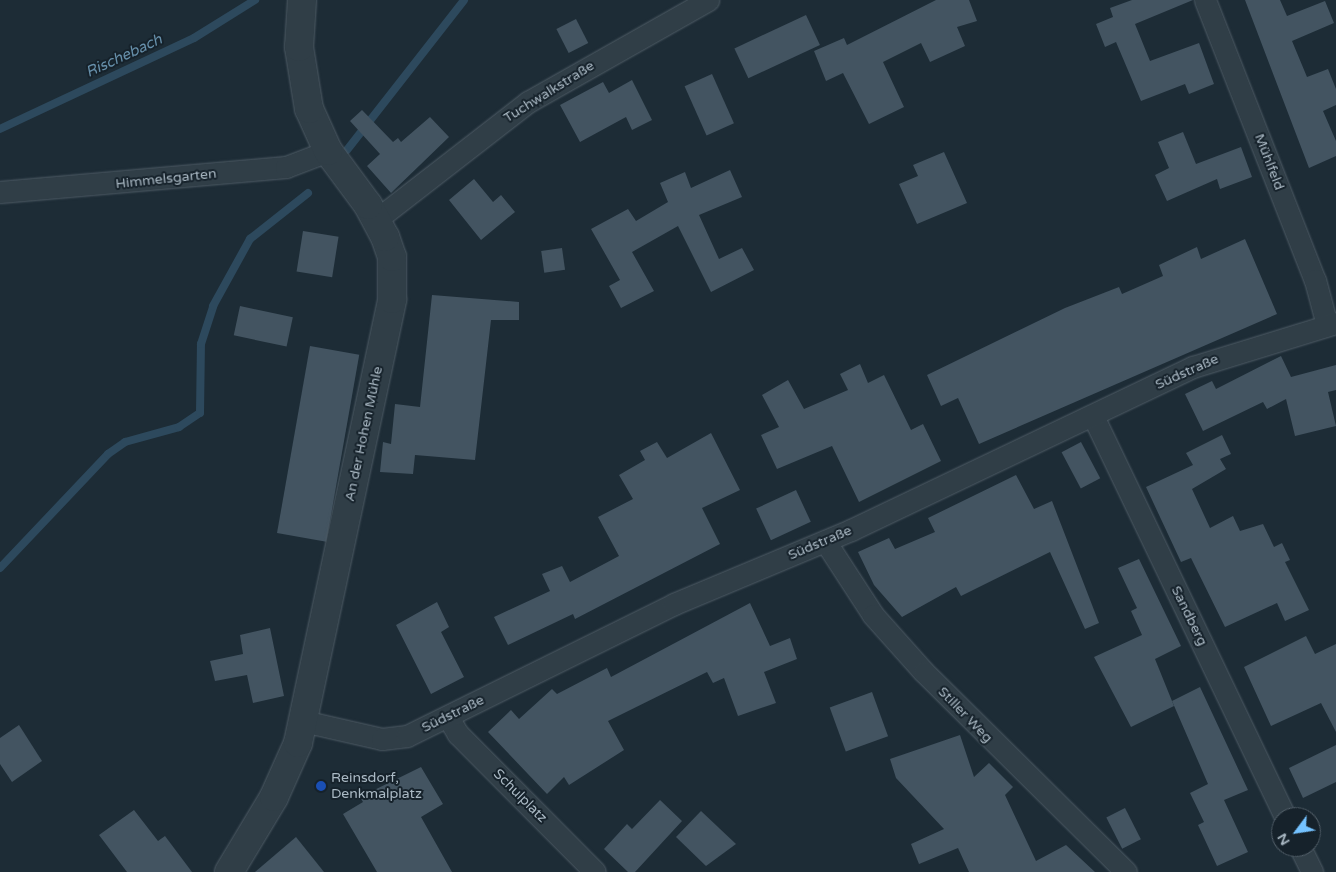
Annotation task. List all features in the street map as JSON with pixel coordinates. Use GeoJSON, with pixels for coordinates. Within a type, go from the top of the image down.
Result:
{"type":"FeatureCollection","features":[{"type":"Feature","properties":{"kind":"street","name":"An der Hohen Mühle"},"geometry":{"type":"LineString","coordinates":[[229,872],[274,797],[303,721],[392,299],[392,257],[377,219],[328,151],[304,88],[299,47],[302,0]]}},
{"type":"Feature","properties":{"kind":"street","name":"Tuchwalkstraße"},"geometry":{"type":"LineString","coordinates":[[377,219],[528,102],[708,0]]}},
{"type":"Feature","properties":{"kind":"street","name":"Mühlfeld"},"geometry":{"type":"LineString","coordinates":[[1205,0],[1331,324]]}},
{"type":"Feature","properties":{"kind":"street","name":"Himmelsgarten"},"geometry":{"type":"LineString","coordinates":[[0,192],[286,167],[328,151]]}},
{"type":"Feature","properties":{"kind":"street","name":"Südstraße"},"geometry":{"type":"LineString","coordinates":[[303,721],[393,740],[448,717],[674,604],[825,541],[1219,357],[1331,324]]}},
{"type":"Feature","properties":{"kind":"street","name":"Sandberg"},"geometry":{"type":"LineString","coordinates":[[1093,416],[1280,807]]}},
{"type":"Feature","properties":{"kind":"street","name":"Stiller Weg"},"geometry":{"type":"LineString","coordinates":[[825,541],[873,616],[906,653],[1126,872]]}},
{"type":"Feature","properties":{"kind":"street","name":"Schulplatz"},"geometry":{"type":"LineString","coordinates":[[448,717],[458,734],[595,872]]}},
{"type":"Feature","properties":{"kind":"street"},"geometry":{"type":"LineString","coordinates":[[1305,857],[1312,872]]}},
{"type":"Feature","properties":{"kind":"building"},"geometry":{"type":"Polygon","coordinates":[[[936,0],[969,0],[977,21],[957,27],[965,46],[930,62],[921,43],[883,62],[904,107],[869,124],[843,73],[826,81],[814,51],[844,38],[847,45],[936,0]]]}},
{"type":"Feature","properties":{"kind":"building"},"geometry":{"type":"Polygon","coordinates":[[[1132,0],[1193,0],[1135,24],[1150,61],[1199,43],[1214,84],[1189,94],[1185,84],[1141,101],[1116,42],[1105,47],[1096,24],[1113,17],[1110,8],[1132,0]]]}},
{"type":"Feature","properties":{"kind":"building"},"geometry":{"type":"Polygon","coordinates":[[[1245,0],[1280,0],[1287,16],[1325,1],[1334,23],[1292,41],[1307,77],[1328,69],[1336,89],[1336,105],[1323,111],[1336,141],[1336,156],[1309,168],[1245,0]]]}},
{"type":"Feature","properties":{"kind":"building"},"geometry":{"type":"Polygon","coordinates":[[[806,15],[820,45],[748,78],[734,48],[806,15]]]}},
{"type":"Feature","properties":{"kind":"building"},"geometry":{"type":"Polygon","coordinates":[[[576,19],[588,43],[569,53],[556,29],[576,19]]]}},
{"type":"Feature","properties":{"kind":"building"},"geometry":{"type":"Polygon","coordinates":[[[712,74],[734,123],[707,136],[685,86],[712,74]]]}},
{"type":"Feature","properties":{"kind":"building"},"geometry":{"type":"Polygon","coordinates":[[[632,80],[652,120],[632,130],[626,117],[580,142],[560,105],[603,82],[609,93],[632,80]]]}},
{"type":"Feature","properties":{"kind":"building"},"geometry":{"type":"Polygon","coordinates":[[[362,110],[393,142],[398,138],[401,142],[430,117],[449,137],[391,193],[367,166],[380,154],[350,121],[362,110]]]}},
{"type":"Feature","properties":{"kind":"building"},"geometry":{"type":"Polygon","coordinates":[[[1183,132],[1196,164],[1241,147],[1252,177],[1220,189],[1217,179],[1167,201],[1155,175],[1169,168],[1158,142],[1183,132]]]}},
{"type":"Feature","properties":{"kind":"building"},"geometry":{"type":"Polygon","coordinates":[[[944,152],[967,203],[917,224],[899,184],[918,176],[913,165],[944,152]]]}},
{"type":"Feature","properties":{"kind":"building"},"geometry":{"type":"Polygon","coordinates":[[[730,170],[742,197],[699,215],[719,259],[742,248],[754,270],[711,292],[678,226],[632,252],[654,291],[621,308],[609,286],[620,280],[591,229],[628,209],[636,221],[668,202],[660,183],[685,172],[691,188],[730,170]]]}},
{"type":"Feature","properties":{"kind":"building"},"geometry":{"type":"Polygon","coordinates":[[[474,179],[493,202],[501,195],[515,212],[481,240],[449,200],[474,179]]]}},
{"type":"Feature","properties":{"kind":"building"},"geometry":{"type":"Polygon","coordinates":[[[303,231],[339,237],[332,277],[297,271],[303,231]]]}},
{"type":"Feature","properties":{"kind":"building"},"geometry":{"type":"Polygon","coordinates":[[[1245,239],[1277,314],[979,444],[958,398],[941,406],[927,375],[1065,308],[1119,287],[1122,294],[1163,276],[1159,265],[1197,247],[1201,259],[1245,239]]]}},
{"type":"Feature","properties":{"kind":"building"},"geometry":{"type":"Polygon","coordinates":[[[562,248],[565,270],[544,273],[541,251],[562,248]]]}},
{"type":"Feature","properties":{"kind":"building"},"geometry":{"type":"Polygon","coordinates":[[[432,295],[519,302],[519,320],[491,320],[475,460],[415,455],[413,474],[380,472],[383,442],[391,444],[395,404],[420,407],[432,295]]]}},
{"type":"Feature","properties":{"kind":"building"},"geometry":{"type":"Polygon","coordinates":[[[240,306],[293,317],[287,347],[234,335],[240,306]]]}},
{"type":"Feature","properties":{"kind":"building"},"geometry":{"type":"Polygon","coordinates":[[[310,346],[359,355],[326,542],[277,533],[310,346]]]}},
{"type":"Feature","properties":{"kind":"building"},"geometry":{"type":"Polygon","coordinates":[[[1281,356],[1291,377],[1336,365],[1336,390],[1328,392],[1336,426],[1295,436],[1286,399],[1267,409],[1263,402],[1203,431],[1185,394],[1212,381],[1216,389],[1281,356]]]}},
{"type":"Feature","properties":{"kind":"building"},"geometry":{"type":"Polygon","coordinates":[[[860,364],[868,383],[884,375],[911,430],[923,424],[941,461],[859,502],[832,446],[777,469],[761,435],[779,427],[762,395],[788,380],[804,409],[848,390],[840,374],[860,364]]]}},
{"type":"Feature","properties":{"kind":"building"},"geometry":{"type":"Polygon","coordinates":[[[711,433],[740,490],[702,508],[720,544],[575,619],[573,614],[508,645],[494,617],[550,591],[542,574],[562,566],[570,582],[619,556],[598,517],[633,499],[619,475],[645,460],[640,451],[657,442],[667,458],[711,433]]]}},
{"type":"Feature","properties":{"kind":"building"},"geometry":{"type":"Polygon","coordinates":[[[1222,435],[1231,454],[1220,459],[1226,469],[1192,489],[1210,528],[1233,516],[1240,531],[1263,524],[1274,547],[1282,543],[1290,560],[1285,562],[1309,610],[1285,621],[1277,603],[1225,627],[1191,558],[1181,562],[1146,487],[1193,465],[1186,453],[1222,435]]]}},
{"type":"Feature","properties":{"kind":"building"},"geometry":{"type":"Polygon","coordinates":[[[1081,442],[1100,478],[1081,489],[1062,452],[1081,442]]]}},
{"type":"Feature","properties":{"kind":"building"},"geometry":{"type":"Polygon","coordinates":[[[1016,475],[1034,509],[1052,501],[1099,623],[1085,629],[1050,552],[961,596],[956,587],[902,617],[874,585],[858,552],[889,538],[895,549],[935,532],[928,518],[1016,475]]]}},
{"type":"Feature","properties":{"kind":"building"},"geometry":{"type":"Polygon","coordinates":[[[796,490],[811,522],[771,540],[756,509],[796,490]]]}},
{"type":"Feature","properties":{"kind":"building"},"geometry":{"type":"Polygon","coordinates":[[[1139,559],[1181,646],[1155,659],[1174,706],[1131,727],[1094,657],[1142,635],[1131,611],[1137,608],[1118,568],[1139,559]]]}},
{"type":"Feature","properties":{"kind":"building"},"geometry":{"type":"Polygon","coordinates":[[[437,602],[449,627],[441,632],[464,677],[431,694],[396,625],[437,602]]]}},
{"type":"Feature","properties":{"kind":"building"},"geometry":{"type":"Polygon","coordinates":[[[750,603],[770,646],[790,638],[797,659],[764,672],[776,703],[738,716],[724,678],[713,683],[707,672],[608,721],[624,750],[569,785],[564,777],[547,794],[488,732],[511,710],[519,719],[552,689],[557,694],[607,668],[611,677],[750,603]]]}},
{"type":"Feature","properties":{"kind":"building"},"geometry":{"type":"Polygon","coordinates":[[[270,628],[284,696],[253,703],[247,675],[215,681],[210,661],[243,654],[240,635],[270,628]]]}},
{"type":"Feature","properties":{"kind":"building"},"geometry":{"type":"Polygon","coordinates":[[[1306,636],[1315,654],[1336,644],[1336,732],[1321,703],[1271,726],[1244,667],[1306,636]]]}},
{"type":"Feature","properties":{"kind":"building"},"geometry":{"type":"Polygon","coordinates":[[[1200,687],[1248,790],[1224,800],[1248,852],[1217,866],[1198,825],[1204,822],[1190,793],[1208,784],[1172,701],[1200,687]]]}},
{"type":"Feature","properties":{"kind":"building"},"geometry":{"type":"Polygon","coordinates":[[[872,692],[888,736],[846,752],[830,707],[872,692]]]}},
{"type":"Feature","properties":{"kind":"building"},"geometry":{"type":"Polygon","coordinates":[[[19,725],[42,761],[12,782],[0,764],[0,738],[19,725]]]}},
{"type":"Feature","properties":{"kind":"building"},"geometry":{"type":"Polygon","coordinates":[[[960,735],[974,777],[989,763],[1013,787],[1005,795],[1036,861],[1066,845],[1095,872],[969,872],[958,848],[919,864],[911,844],[944,829],[896,778],[890,759],[960,735]]]}},
{"type":"Feature","properties":{"kind":"building"},"geometry":{"type":"Polygon","coordinates":[[[1336,745],[1336,782],[1303,798],[1289,768],[1336,745]]]}},
{"type":"Feature","properties":{"kind":"building"},"geometry":{"type":"Polygon","coordinates":[[[421,767],[443,804],[421,817],[452,872],[377,872],[343,814],[363,802],[360,797],[421,767]]]}},
{"type":"Feature","properties":{"kind":"building"},"geometry":{"type":"Polygon","coordinates":[[[660,800],[682,821],[635,872],[628,872],[604,849],[627,824],[632,829],[660,800]]]}},
{"type":"Feature","properties":{"kind":"building"},"geometry":{"type":"Polygon","coordinates":[[[1125,808],[1141,839],[1122,849],[1106,818],[1125,808]]]}},
{"type":"Feature","properties":{"kind":"building"},"geometry":{"type":"Polygon","coordinates":[[[134,810],[158,841],[165,836],[192,872],[127,872],[99,835],[134,810]]]}},
{"type":"Feature","properties":{"kind":"building"},"geometry":{"type":"Polygon","coordinates":[[[701,811],[736,844],[706,866],[676,837],[701,811]]]}},
{"type":"Feature","properties":{"kind":"building"},"geometry":{"type":"Polygon","coordinates":[[[296,837],[324,872],[255,872],[296,837]]]}},
{"type":"Feature","properties":{"kind":"waterway","name":"Rischebach"},"geometry":{"type":"LineString","coordinates":[[0,129],[194,38],[255,0]]}},
{"type":"Feature","properties":{"kind":"waterway"},"geometry":{"type":"LineString","coordinates":[[347,150],[464,0]]}},
{"type":"Feature","properties":{"kind":"waterway"},"geometry":{"type":"LineString","coordinates":[[0,568],[108,454],[125,442],[179,427],[200,413],[201,344],[213,306],[250,239],[308,193]]}},
{"type":"Feature","properties":{"kind":"place","name":"Reinsdorf, Denkmalplatz"},"geometry":{"type":"Point","coordinates":[321,786]}}]}
